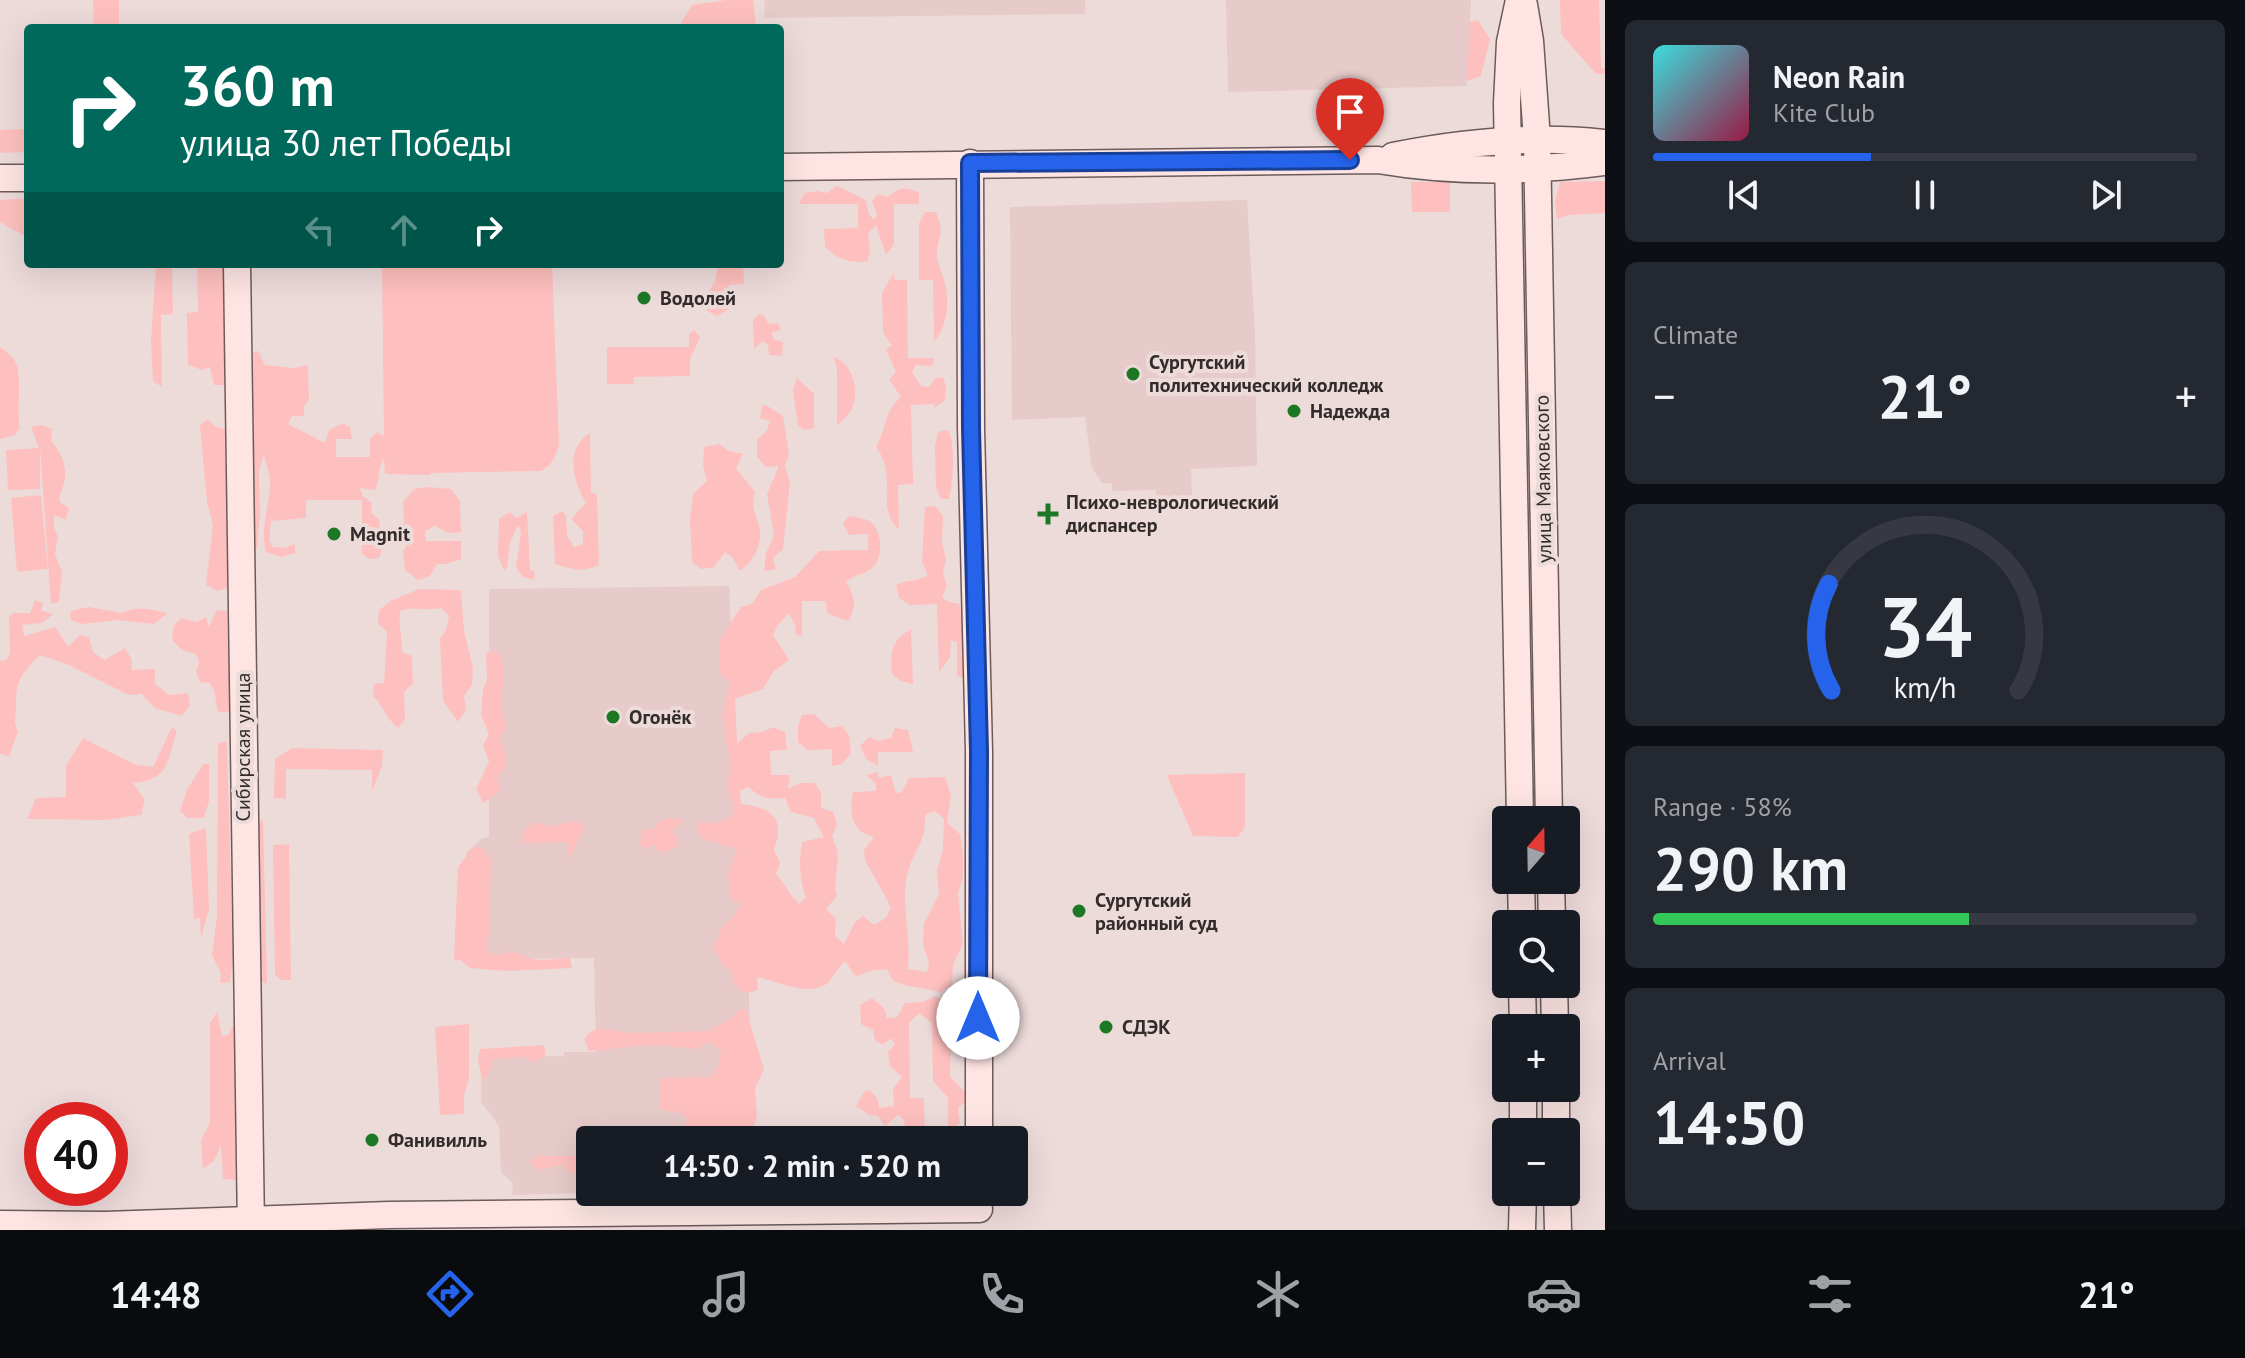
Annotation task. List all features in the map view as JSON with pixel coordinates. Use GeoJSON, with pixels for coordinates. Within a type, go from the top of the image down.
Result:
{"type":"FeatureCollection","features":[{"type":"Feature","properties":{"kind":"main road","name":"улица Маяковского"},"geometry":{"type":"LineString","coordinates":[[1521,0],[1530,41],[1537,139],[1549,806]]}},
{"type":"Feature","properties":{"kind":"main road","name":"улица Маяковского"},"geometry":{"type":"LineString","coordinates":[[1520,806],[1507,169],[1510,42],[1521,0]]}},
{"type":"Feature","properties":{"kind":"main road"},"geometry":{"type":"LineString","coordinates":[[1378,160],[1426,150],[1508,140],[1605,143]]}},
{"type":"Feature","properties":{"kind":"main road"},"geometry":{"type":"LineString","coordinates":[[784,167],[1378,160],[1467,171],[1605,162]]}},
{"type":"Feature","properties":{"kind":"main road"},"geometry":{"type":"LineString","coordinates":[[970,163],[971,428],[979,751],[979,1126]]}},
{"type":"Feature","properties":{"kind":"main road"},"geometry":{"type":"LineString","coordinates":[[0,178],[24,178]]}},
{"type":"Feature","properties":{"kind":"main road","name":"Сибирская улица"},"geometry":{"type":"LineString","coordinates":[[237,268],[251,1225]]}},
{"type":"Feature","properties":{"kind":"main road"},"geometry":{"type":"LineString","coordinates":[[1522,1230],[1523,1206]]}},
{"type":"Feature","properties":{"kind":"main road"},"geometry":{"type":"LineString","coordinates":[[1557,1206],[1558,1230]]}},
{"type":"Feature","properties":{"kind":"main road"},"geometry":{"type":"LineString","coordinates":[[0,1224],[251,1225],[389,1215],[979,1210]]}},
{"type":"Feature","properties":{"kind":"shaded area"},"geometry":{"type":"Polygon","coordinates":[[[93,0],[119,0],[119,24],[94,24],[93,0]]]}},
{"type":"Feature","properties":{"kind":"shaded area"},"geometry":{"type":"Polygon","coordinates":[[[753,0],[756,24],[680,24],[692,5],[753,0]]]}},
{"type":"Feature","properties":{"kind":"shaded area"},"geometry":{"type":"Polygon","coordinates":[[[765,0],[1085,0],[1085,14],[764,18],[765,0]]]}},
{"type":"Feature","properties":{"kind":"shaded area"},"geometry":{"type":"Polygon","coordinates":[[[1226,0],[1471,0],[1467,86],[1228,92],[1226,0]]]}},
{"type":"Feature","properties":{"kind":"shaded area"},"geometry":{"type":"Polygon","coordinates":[[[1560,0],[1599,0],[1601,68],[1605,69],[1605,74],[1596,74],[1561,34],[1560,0]]]}},
{"type":"Feature","properties":{"kind":"shaded area"},"geometry":{"type":"Polygon","coordinates":[[[1478,20],[1490,39],[1481,76],[1467,81],[1470,22],[1478,20]]]}},
{"type":"Feature","properties":{"kind":"shaded area"},"geometry":{"type":"Polygon","coordinates":[[[24,129],[24,152],[0,153],[0,130],[24,129]]]}},
{"type":"Feature","properties":{"kind":"shaded area"},"geometry":{"type":"Polygon","coordinates":[[[1605,181],[1605,213],[1557,219],[1555,201],[1560,182],[1605,181]]]}},
{"type":"Feature","properties":{"kind":"shaded area"},"geometry":{"type":"Polygon","coordinates":[[[1411,182],[1450,182],[1450,212],[1412,212],[1411,182]]]}},
{"type":"Feature","properties":{"kind":"shaded area"},"geometry":{"type":"Polygon","coordinates":[[[837,186],[866,200],[869,214],[874,220],[877,215],[872,201],[878,194],[888,197],[903,189],[919,193],[919,204],[894,204],[894,245],[886,255],[876,225],[868,234],[868,261],[844,260],[825,247],[824,229],[858,228],[858,204],[799,204],[805,193],[827,193],[837,186]]]}},
{"type":"Feature","properties":{"kind":"shaded area"},"geometry":{"type":"Polygon","coordinates":[[[24,198],[24,236],[0,222],[0,200],[24,198]]]}},
{"type":"Feature","properties":{"kind":"shaded area","name":"Сургутский политехнический колледж"},"geometry":{"type":"Polygon","coordinates":[[[1247,200],[1255,332],[1257,466],[1191,469],[1192,498],[1157,506],[1156,490],[1112,491],[1112,483],[1102,483],[1092,468],[1085,417],[1012,420],[1010,207],[1247,200]]]}},
{"type":"Feature","properties":{"kind":"shaded area"},"geometry":{"type":"Polygon","coordinates":[[[925,212],[936,212],[939,220],[941,231],[937,258],[947,296],[945,321],[934,341],[933,280],[919,280],[919,223],[925,212]]]}},
{"type":"Feature","properties":{"kind":"shaded area"},"geometry":{"type":"Polygon","coordinates":[[[156,268],[172,268],[173,314],[161,315],[162,387],[153,381],[151,343],[156,268]]]}},
{"type":"Feature","properties":{"kind":"shaded area"},"geometry":{"type":"Polygon","coordinates":[[[197,268],[226,268],[224,385],[214,385],[210,367],[202,370],[188,365],[187,313],[198,312],[197,268]]]}},
{"type":"Feature","properties":{"kind":"shaded area"},"geometry":{"type":"Polygon","coordinates":[[[382,268],[552,268],[559,444],[548,466],[541,471],[385,474],[384,459],[375,490],[360,488],[362,495],[372,503],[371,512],[380,521],[377,537],[382,550],[379,558],[370,559],[362,554],[362,500],[306,500],[306,518],[271,521],[269,540],[273,547],[285,548],[295,544],[295,553],[281,557],[266,552],[264,543],[270,481],[264,453],[259,473],[257,548],[249,549],[248,353],[258,351],[265,365],[293,368],[308,365],[309,400],[304,406],[304,416],[292,416],[288,424],[325,443],[329,430],[343,423],[350,427],[352,439],[336,439],[336,457],[370,457],[370,439],[377,432],[384,436],[382,268]]]}},
{"type":"Feature","properties":{"kind":"shaded area"},"geometry":{"type":"Polygon","coordinates":[[[717,268],[743,268],[744,284],[729,285],[729,309],[717,316],[707,311],[706,296],[715,282],[717,268]]]}},
{"type":"Feature","properties":{"kind":"shaded area"},"geometry":{"type":"Polygon","coordinates":[[[894,273],[895,280],[907,280],[908,358],[934,358],[932,366],[916,365],[912,372],[921,386],[929,387],[936,378],[943,377],[946,387],[945,400],[934,408],[934,404],[911,405],[913,484],[898,485],[899,530],[888,511],[886,470],[876,447],[891,409],[901,397],[889,379],[896,372],[886,350],[892,345],[883,333],[882,292],[894,273]]]}},
{"type":"Feature","properties":{"kind":"shaded area"},"geometry":{"type":"Polygon","coordinates":[[[758,314],[765,316],[768,324],[778,323],[781,330],[772,332],[773,339],[783,342],[782,356],[769,355],[768,344],[762,342],[754,349],[753,321],[758,314]]]}},
{"type":"Feature","properties":{"kind":"shaded area"},"geometry":{"type":"Polygon","coordinates":[[[694,330],[700,337],[690,359],[690,376],[634,377],[634,384],[607,384],[607,347],[689,347],[689,334],[694,330]]]}},
{"type":"Feature","properties":{"kind":"shaded area"},"geometry":{"type":"Polygon","coordinates":[[[0,347],[14,359],[17,367],[20,428],[15,435],[0,439],[0,347]]]}},
{"type":"Feature","properties":{"kind":"shaded area"},"geometry":{"type":"Polygon","coordinates":[[[834,357],[850,370],[855,392],[852,409],[837,426],[837,369],[834,357]]]}},
{"type":"Feature","properties":{"kind":"shaded area"},"geometry":{"type":"Polygon","coordinates":[[[797,378],[814,394],[814,428],[804,430],[798,426],[793,390],[797,378]]]}},
{"type":"Feature","properties":{"kind":"shaded area"},"geometry":{"type":"Polygon","coordinates":[[[766,405],[783,416],[789,455],[785,466],[790,482],[783,549],[773,558],[776,569],[764,571],[766,553],[774,536],[767,494],[779,466],[766,467],[757,457],[757,440],[767,430],[770,421],[760,418],[762,406],[766,405]]]}},
{"type":"Feature","properties":{"kind":"shaded area"},"geometry":{"type":"Polygon","coordinates":[[[208,419],[214,426],[225,429],[225,461],[231,489],[227,588],[218,591],[206,585],[213,525],[207,502],[200,425],[208,419]]]}},
{"type":"Feature","properties":{"kind":"shaded area"},"geometry":{"type":"Polygon","coordinates":[[[41,425],[52,429],[51,441],[63,460],[65,477],[60,502],[69,508],[66,520],[54,515],[58,537],[55,554],[62,572],[59,602],[51,604],[40,448],[40,489],[8,490],[6,450],[39,448],[31,427],[41,425]]]}},
{"type":"Feature","properties":{"kind":"shaded area"},"geometry":{"type":"Polygon","coordinates":[[[948,430],[953,454],[952,483],[949,499],[941,499],[936,488],[935,447],[938,432],[948,430]]]}},
{"type":"Feature","properties":{"kind":"shaded area"},"geometry":{"type":"Polygon","coordinates":[[[590,433],[591,493],[597,494],[599,565],[577,569],[555,564],[553,516],[562,511],[566,515],[567,536],[574,547],[583,544],[583,531],[571,519],[586,503],[577,485],[573,466],[577,448],[590,433]]]}},
{"type":"Feature","properties":{"kind":"shaded area"},"geometry":{"type":"Polygon","coordinates":[[[719,444],[729,451],[743,454],[736,468],[755,492],[754,508],[760,530],[758,548],[740,571],[725,552],[714,567],[701,569],[692,562],[690,519],[693,494],[707,481],[703,465],[704,447],[719,444]]]}},
{"type":"Feature","properties":{"kind":"shaded area"},"geometry":{"type":"Polygon","coordinates":[[[414,489],[451,489],[460,501],[461,532],[449,533],[435,526],[425,531],[426,541],[461,541],[461,559],[437,564],[430,576],[418,580],[405,570],[403,551],[412,536],[404,525],[403,502],[414,489]]]}},
{"type":"Feature","properties":{"kind":"shaded area"},"geometry":{"type":"Polygon","coordinates":[[[41,495],[48,569],[17,572],[11,498],[41,495]]]}},
{"type":"Feature","properties":{"kind":"shaded area"},"geometry":{"type":"Polygon","coordinates":[[[935,506],[943,516],[942,543],[946,559],[943,573],[947,586],[942,597],[960,604],[963,678],[957,676],[957,642],[951,640],[950,657],[939,672],[937,604],[910,605],[899,598],[896,585],[928,575],[922,562],[925,507],[935,506]]]}},
{"type":"Feature","properties":{"kind":"shaded area"},"geometry":{"type":"Polygon","coordinates":[[[510,512],[516,518],[527,512],[530,570],[535,572],[534,580],[523,577],[516,567],[521,532],[518,525],[510,543],[504,571],[498,556],[499,519],[510,512]]]}},
{"type":"Feature","properties":{"kind":"shaded area"},"geometry":{"type":"Polygon","coordinates":[[[849,516],[868,520],[876,528],[880,545],[874,566],[846,581],[854,601],[851,616],[848,621],[827,613],[826,601],[802,601],[802,636],[796,635],[789,613],[778,625],[773,635],[789,660],[773,672],[763,689],[735,699],[737,743],[749,733],[773,727],[785,732],[787,750],[770,751],[771,775],[790,775],[788,789],[800,783],[815,783],[821,792],[821,808],[833,812],[837,824],[832,837],[838,860],[837,896],[826,909],[836,919],[835,936],[844,944],[855,922],[863,916],[874,925],[886,918],[891,907],[865,860],[864,850],[874,837],[860,831],[853,820],[853,792],[876,791],[876,784],[866,775],[878,772],[878,778],[891,775],[896,793],[902,792],[909,778],[945,777],[951,795],[947,823],[960,834],[963,854],[963,877],[958,893],[963,944],[953,964],[952,985],[940,992],[893,981],[887,969],[869,971],[856,977],[845,961],[828,983],[818,988],[801,988],[757,977],[758,990],[745,993],[733,985],[732,971],[723,965],[713,947],[722,927],[735,915],[740,904],[730,898],[728,872],[737,849],[702,839],[696,827],[703,821],[720,822],[734,812],[726,781],[731,770],[722,715],[729,686],[728,680],[719,674],[720,639],[741,607],[752,604],[761,590],[795,577],[819,551],[868,550],[868,534],[849,535],[843,523],[849,516]],[[748,787],[740,791],[741,804],[768,811],[777,822],[774,850],[780,863],[776,874],[799,904],[806,897],[800,870],[802,842],[824,837],[814,818],[791,812],[785,798],[765,797],[748,787]],[[935,811],[925,815],[924,832],[909,868],[905,893],[908,969],[927,972],[929,962],[923,946],[924,923],[939,894],[937,871],[943,849],[944,819],[935,811]]]}},
{"type":"Feature","properties":{"kind":"shaded area"},"geometry":{"type":"Polygon","coordinates":[[[729,586],[749,999],[751,1126],[576,1126],[576,1193],[512,1195],[513,1183],[501,1172],[499,1126],[481,1102],[482,1057],[564,1056],[564,1052],[596,1052],[594,958],[468,959],[466,853],[481,839],[489,837],[489,589],[729,586]]]}},
{"type":"Feature","properties":{"kind":"shaded area"},"geometry":{"type":"Polygon","coordinates":[[[419,589],[461,590],[464,631],[473,668],[472,685],[464,696],[466,710],[458,722],[443,701],[440,638],[446,630],[449,616],[441,608],[400,611],[402,652],[412,656],[413,683],[404,692],[405,719],[398,728],[373,696],[374,684],[384,683],[387,632],[378,624],[379,610],[419,589]]]}},
{"type":"Feature","properties":{"kind":"shaded area"},"geometry":{"type":"Polygon","coordinates":[[[35,600],[43,603],[41,610],[53,614],[42,623],[22,625],[24,636],[55,627],[68,647],[80,635],[89,637],[93,652],[104,660],[125,648],[132,660],[131,670],[155,669],[155,684],[169,695],[188,693],[190,706],[182,716],[155,708],[142,694],[129,695],[69,665],[40,655],[24,672],[18,684],[15,719],[18,732],[9,756],[0,754],[0,661],[6,660],[10,653],[9,616],[13,613],[30,613],[35,600]]]}},
{"type":"Feature","properties":{"kind":"shaded area"},"geometry":{"type":"Polygon","coordinates":[[[89,607],[122,613],[139,609],[168,613],[154,624],[118,620],[82,624],[71,620],[70,613],[74,610],[89,607]]]}},
{"type":"Feature","properties":{"kind":"shaded area"},"geometry":{"type":"Polygon","coordinates":[[[217,610],[227,611],[231,625],[232,712],[218,712],[214,690],[210,683],[200,682],[196,672],[199,662],[196,654],[182,650],[172,640],[174,626],[181,618],[197,622],[206,617],[209,627],[217,610]]]}},
{"type":"Feature","properties":{"kind":"shaded area"},"geometry":{"type":"Polygon","coordinates":[[[911,629],[913,684],[901,681],[892,674],[891,666],[896,643],[911,629]]]}},
{"type":"Feature","properties":{"kind":"shaded area"},"geometry":{"type":"Polygon","coordinates":[[[489,651],[500,653],[503,666],[502,709],[506,727],[499,737],[506,767],[497,776],[500,791],[483,803],[476,789],[489,762],[483,745],[489,734],[481,715],[487,679],[486,654],[489,651]]]}},
{"type":"Feature","properties":{"kind":"shaded area"},"geometry":{"type":"Polygon","coordinates":[[[814,714],[829,728],[842,726],[849,735],[851,753],[842,764],[832,766],[832,749],[807,750],[798,742],[802,715],[814,714]]]}},
{"type":"Feature","properties":{"kind":"shaded area"},"geometry":{"type":"Polygon","coordinates":[[[172,727],[177,731],[165,768],[154,778],[133,783],[145,800],[141,815],[106,820],[27,819],[36,798],[66,797],[66,766],[83,738],[136,765],[153,767],[172,727]]]}},
{"type":"Feature","properties":{"kind":"shaded area"},"geometry":{"type":"Polygon","coordinates":[[[895,728],[908,730],[913,752],[878,752],[878,766],[866,759],[860,746],[869,737],[878,741],[891,738],[895,728]]]}},
{"type":"Feature","properties":{"kind":"shaded area"},"geometry":{"type":"Polygon","coordinates":[[[227,741],[233,961],[230,982],[220,983],[221,973],[212,955],[217,917],[218,743],[227,741]]]}},
{"type":"Feature","properties":{"kind":"shaded area"},"geometry":{"type":"Polygon","coordinates":[[[292,748],[383,750],[382,766],[372,791],[372,770],[286,769],[286,799],[274,798],[275,759],[292,748]]]}},
{"type":"Feature","properties":{"kind":"shaded area"},"geometry":{"type":"Polygon","coordinates":[[[203,764],[209,764],[209,801],[204,818],[187,818],[180,811],[187,790],[203,764]]]}},
{"type":"Feature","properties":{"kind":"shaded area"},"geometry":{"type":"Polygon","coordinates":[[[1245,773],[1245,827],[1238,837],[1193,836],[1167,775],[1245,773]]]}},
{"type":"Feature","properties":{"kind":"shaded area"},"geometry":{"type":"Polygon","coordinates":[[[263,819],[267,984],[260,980],[259,824],[263,819]]]}},
{"type":"Feature","properties":{"kind":"shaded area"},"geometry":{"type":"Polygon","coordinates":[[[683,819],[678,827],[672,829],[677,848],[672,847],[667,853],[656,850],[654,844],[647,849],[640,845],[642,830],[653,829],[660,821],[683,819]]]}},
{"type":"Feature","properties":{"kind":"shaded area"},"geometry":{"type":"Polygon","coordinates":[[[579,821],[584,827],[569,860],[568,842],[520,843],[526,827],[538,822],[547,826],[579,821]]]}},
{"type":"Feature","properties":{"kind":"shaded area"},"geometry":{"type":"Polygon","coordinates":[[[206,828],[209,909],[201,938],[200,918],[194,919],[189,834],[206,828]]]}},
{"type":"Feature","properties":{"kind":"shaded area"},"geometry":{"type":"Polygon","coordinates":[[[289,844],[291,980],[280,980],[275,974],[273,845],[289,844]]]}},
{"type":"Feature","properties":{"kind":"shaded area"},"geometry":{"type":"Polygon","coordinates":[[[474,846],[484,849],[491,861],[488,952],[499,955],[518,953],[539,960],[570,958],[572,968],[507,971],[470,968],[460,960],[454,960],[458,867],[474,846]]]}},
{"type":"Feature","properties":{"kind":"shaded area"},"geometry":{"type":"Polygon","coordinates":[[[936,996],[955,1012],[950,1077],[965,1092],[965,1102],[958,1108],[960,1123],[948,1126],[948,1098],[933,1081],[932,1023],[919,1013],[909,1023],[910,1098],[924,1098],[925,1126],[905,1126],[904,1120],[898,1115],[885,1126],[878,1116],[869,1115],[856,1106],[864,1092],[870,1090],[878,1099],[879,1108],[894,1106],[893,1089],[902,1077],[890,1066],[888,1052],[895,1045],[891,1038],[883,1045],[875,1040],[873,1030],[861,1024],[860,1005],[872,998],[884,1008],[887,1018],[897,1017],[905,1003],[923,1002],[936,996]]]}},
{"type":"Feature","properties":{"kind":"shaded area"},"geometry":{"type":"Polygon","coordinates":[[[739,1010],[746,1010],[764,1069],[755,1088],[757,1116],[754,1126],[685,1126],[687,1119],[678,1111],[669,1112],[660,1108],[659,1078],[711,1077],[718,1068],[721,1050],[708,1042],[698,1049],[651,1045],[589,1051],[584,1039],[591,1031],[602,1028],[627,1033],[708,1031],[739,1010]]]}},
{"type":"Feature","properties":{"kind":"shaded area"},"geometry":{"type":"Polygon","coordinates":[[[217,1012],[222,1036],[229,1034],[233,1025],[237,1031],[235,1180],[223,1179],[221,1145],[214,1161],[203,1169],[201,1140],[210,1123],[210,1023],[217,1012]]]}},
{"type":"Feature","properties":{"kind":"shaded area"},"geometry":{"type":"Polygon","coordinates":[[[469,1024],[469,1078],[464,1095],[464,1114],[440,1115],[435,1027],[469,1024]]]}},
{"type":"Feature","properties":{"kind":"shaded area"},"geometry":{"type":"Polygon","coordinates":[[[544,1045],[546,1055],[534,1062],[521,1057],[493,1059],[489,1073],[482,1080],[478,1059],[480,1049],[544,1045]]]}},
{"type":"Feature","properties":{"kind":"shaded area"},"geometry":{"type":"Polygon","coordinates":[[[537,1156],[576,1156],[576,1174],[561,1165],[539,1170],[529,1162],[537,1156]]]}},
{"type":"Feature","properties":{"kind":"place","name":"Водолей"},"geometry":{"type":"Point","coordinates":[644,298]}},
{"type":"Feature","properties":{"kind":"place","name":"Сургутский политехнический колледж"},"geometry":{"type":"Point","coordinates":[1133,374]}},
{"type":"Feature","properties":{"kind":"place","name":"Надежда"},"geometry":{"type":"Point","coordinates":[1294,411]}},
{"type":"Feature","properties":{"kind":"place","name":"Психо-неврологический диспансер"},"geometry":{"type":"Point","coordinates":[1048,514]}},
{"type":"Feature","properties":{"kind":"place","name":"Magnit"},"geometry":{"type":"Point","coordinates":[334,534]}},
{"type":"Feature","properties":{"kind":"place","name":"Огонёк"},"geometry":{"type":"Point","coordinates":[613,717]}},
{"type":"Feature","properties":{"kind":"place","name":"Сургутский районный суд"},"geometry":{"type":"Point","coordinates":[1079,911]}},
{"type":"Feature","properties":{"kind":"place","name":"СДЭК"},"geometry":{"type":"Point","coordinates":[1106,1027]}},
{"type":"Feature","properties":{"kind":"place","name":"Фанивилль"},"geometry":{"type":"Point","coordinates":[372,1140]}},
{"type":"Feature","properties":{"kind":"route"},"geometry":{"type":"LineString","coordinates":[[978,1018],[979,751],[971,428],[970,163],[1350,160]]}}]}
